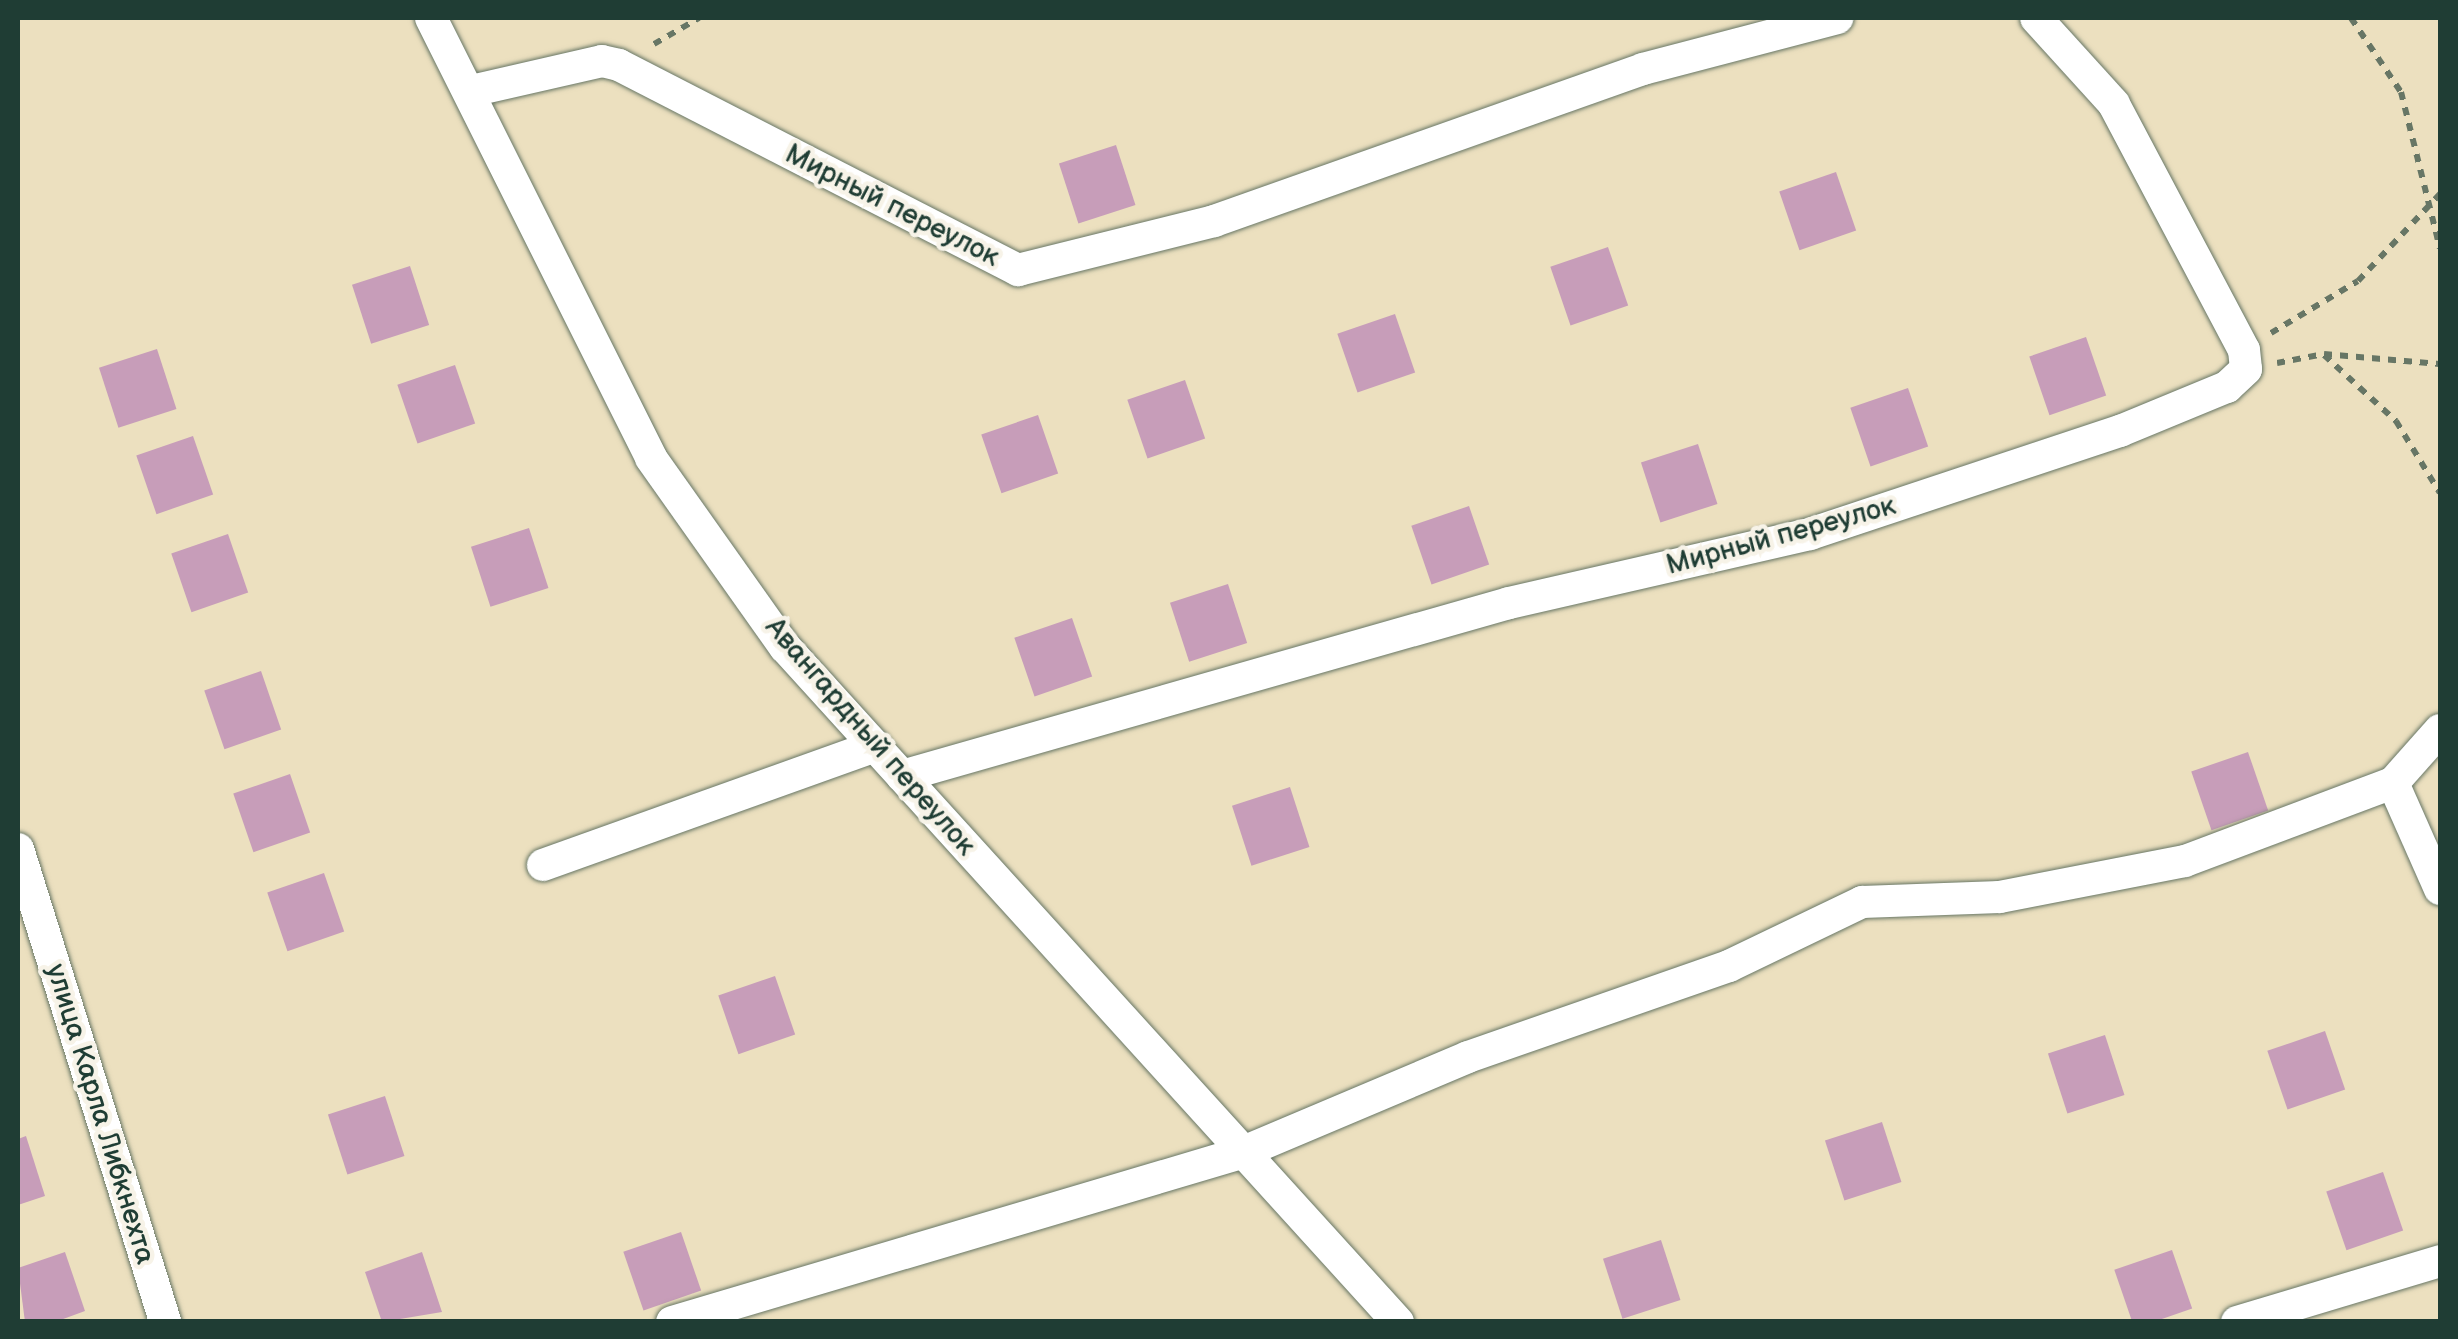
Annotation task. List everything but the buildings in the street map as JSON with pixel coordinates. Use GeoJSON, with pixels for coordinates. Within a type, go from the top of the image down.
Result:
{"type":"FeatureCollection","features":[{"type":"Feature","properties":{"kind":"street","name":"Авангардный переулок"},"geometry":{"type":"LineString","coordinates":[[431,18],[652,458],[785,648],[1398,1322]]}},
{"type":"Feature","properties":{"kind":"street","name":"Мирный переулок"},"geometry":{"type":"LineString","coordinates":[[619,65],[1018,270],[1214,222],[1643,68],[1838,18]]}},
{"type":"Feature","properties":{"kind":"street"},"geometry":{"type":"LineString","coordinates":[[2036,18],[2114,104],[2245,359]]}},
{"type":"Feature","properties":{"kind":"street"},"geometry":{"type":"LineString","coordinates":[[471,91],[602,61],[619,65]]}},
{"type":"Feature","properties":{"kind":"street","name":"Мирный переулок"},"geometry":{"type":"LineString","coordinates":[[902,776],[1509,603],[1810,534],[2120,431],[2226,387],[2245,359]]}},
{"type":"Feature","properties":{"kind":"street"},"geometry":{"type":"LineString","coordinates":[[672,1322],[1241,1153],[1468,1056],[1729,966],[1862,902],[2000,898],[2184,861],[2393,783],[2440,730]]}},
{"type":"Feature","properties":{"kind":"street"},"geometry":{"type":"LineString","coordinates":[[543,865],[875,746]]}},
{"type":"Feature","properties":{"kind":"street"},"geometry":{"type":"LineString","coordinates":[[2393,783],[2440,889]]}},
{"type":"Feature","properties":{"kind":"street","name":"улица Карла Либкнехта"},"geometry":{"type":"LineString","coordinates":[[18,849],[164,1322]]}},
{"type":"Feature","properties":{"kind":"street"},"geometry":{"type":"LineString","coordinates":[[2237,1322],[2276,1314],[2440,1261]]}},
{"type":"Feature","properties":{"kind":"path"},"geometry":{"type":"LineString","coordinates":[[619,65],[699,18]]}},
{"type":"Feature","properties":{"kind":"path"},"geometry":{"type":"LineString","coordinates":[[2352,18],[2402,92],[2440,248]]}},
{"type":"Feature","properties":{"kind":"path"},"geometry":{"type":"LineString","coordinates":[[2245,359],[2358,281],[2440,194]]}},
{"type":"Feature","properties":{"kind":"path"},"geometry":{"type":"LineString","coordinates":[[2245,359],[2324,354],[2440,364]]}},
{"type":"Feature","properties":{"kind":"path"},"geometry":{"type":"LineString","coordinates":[[2324,354],[2396,421],[2440,493]]}}]}
